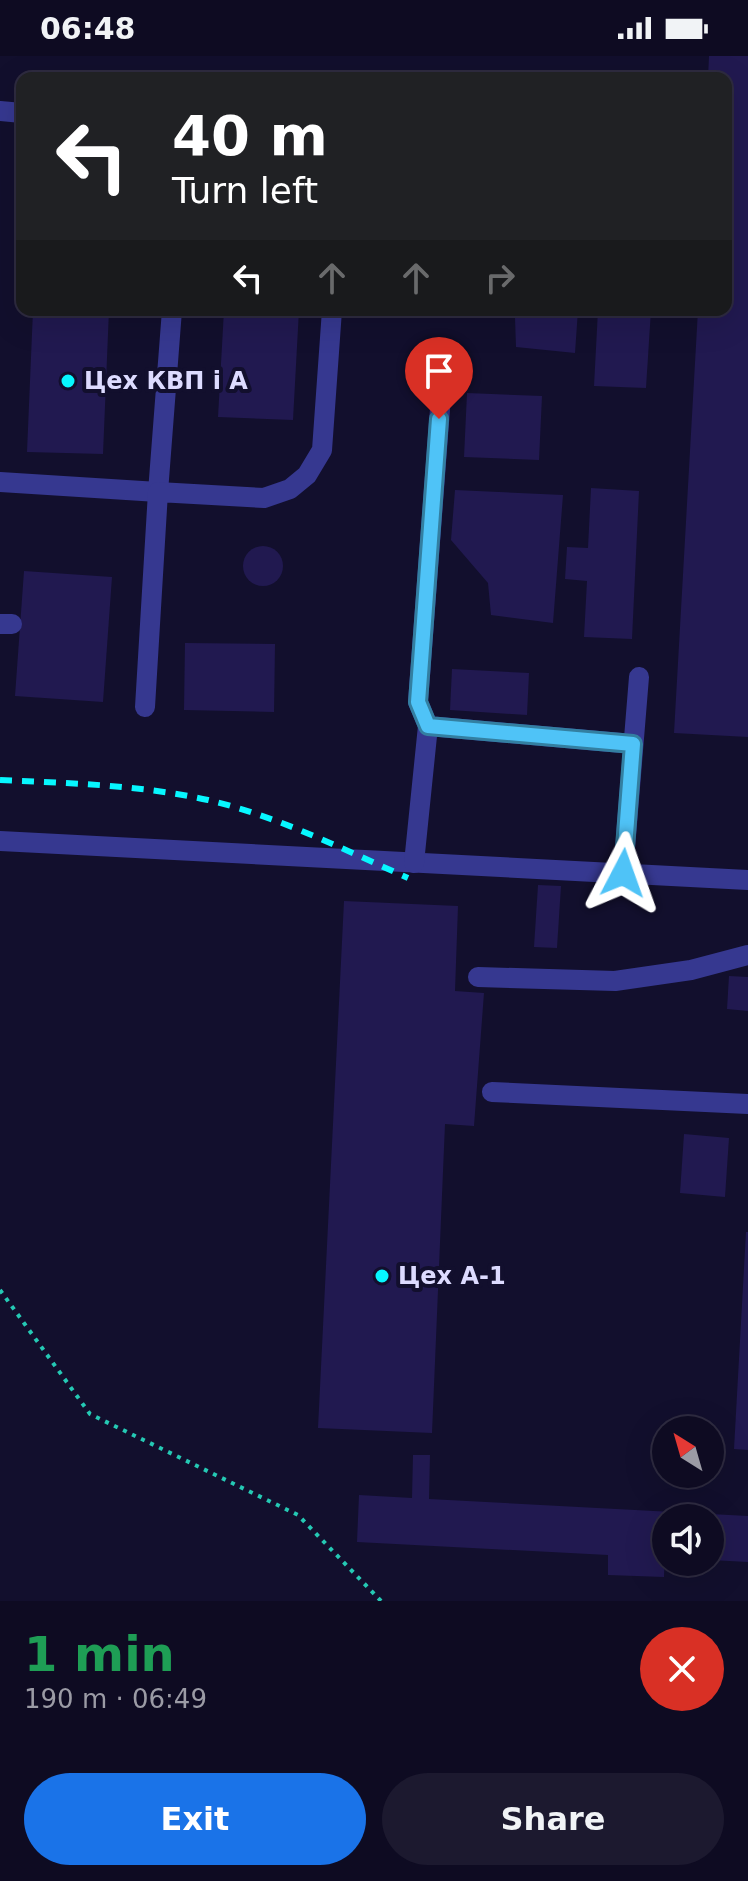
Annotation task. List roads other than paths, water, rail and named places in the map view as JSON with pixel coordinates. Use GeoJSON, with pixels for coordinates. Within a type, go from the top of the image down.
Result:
{"type":"FeatureCollection","features":[{"type":"Feature","properties":{"kind":"lane"},"geometry":{"type":"LineString","coordinates":[[145,707],[172,316]]}},
{"type":"Feature","properties":{"kind":"lane"},"geometry":{"type":"LineString","coordinates":[[0,482],[264,498],[290,489],[307,475],[322,450],[332,316]]}},
{"type":"Feature","properties":{"kind":"lane"},"geometry":{"type":"LineString","coordinates":[[414,863],[428,726],[418,702],[444,356]]}},
{"type":"Feature","properties":{"kind":"lane"},"geometry":{"type":"LineString","coordinates":[[623,873],[639,677]]}},
{"type":"Feature","properties":{"kind":"lane"},"geometry":{"type":"LineString","coordinates":[[428,726],[633,744]]}},
{"type":"Feature","properties":{"kind":"lane"},"geometry":{"type":"LineString","coordinates":[[0,841],[361,857],[414,863],[748,880]]}},
{"type":"Feature","properties":{"kind":"lane"},"geometry":{"type":"LineString","coordinates":[[478,977],[615,981],[691,970],[748,955]]}},
{"type":"Feature","properties":{"kind":"lane"},"geometry":{"type":"LineString","coordinates":[[492,1092],[748,1104]]}},
{"type":"Feature","properties":{"kind":"railway"},"geometry":{"type":"LineString","coordinates":[[0,780],[131,788],[208,800],[284,824],[408,878]]}},
{"type":"Feature","properties":{"kind":"place","name":"Цех КВП і А"},"geometry":{"type":"Point","coordinates":[68,381]}},
{"type":"Feature","properties":{"kind":"place","name":"Цех А-1"},"geometry":{"type":"Point","coordinates":[382,1276]}}]}
